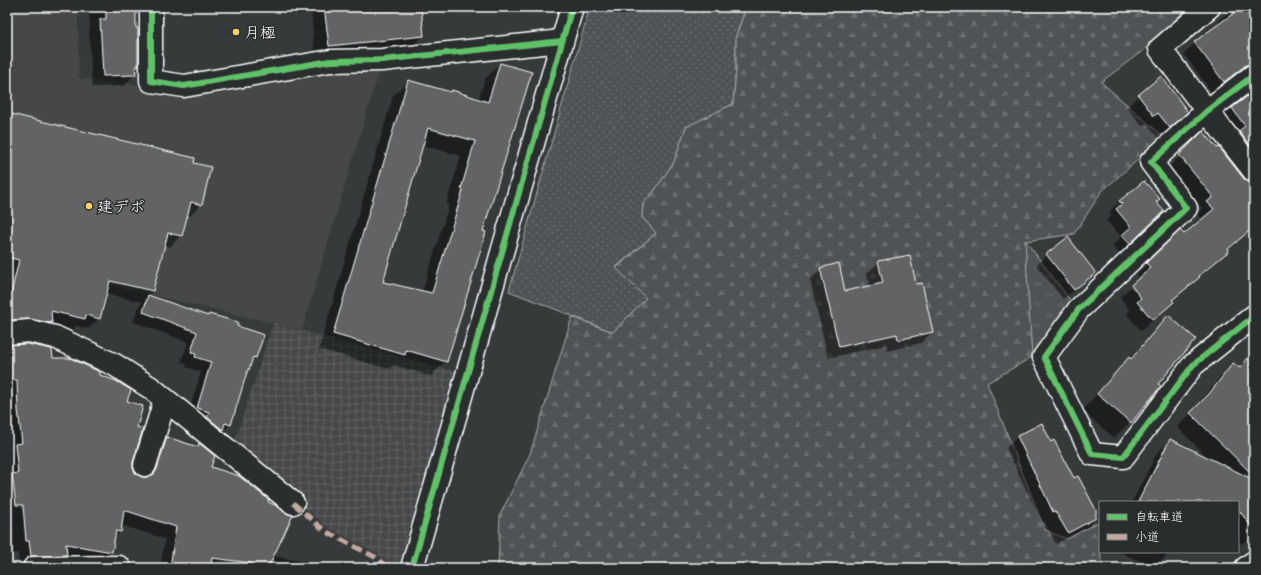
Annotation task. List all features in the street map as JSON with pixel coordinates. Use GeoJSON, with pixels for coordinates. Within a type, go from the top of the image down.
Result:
{"type":"FeatureCollection","features":[{"type":"Feature","properties":{"kind":"street"},"geometry":{"type":"LineString","coordinates":[[151,7],[151,81],[184,86],[330,61],[382,60],[562,40]]}},
{"type":"Feature","properties":{"kind":"street"},"geometry":{"type":"LineString","coordinates":[[412,568],[572,7]]}},
{"type":"Feature","properties":{"kind":"street"},"geometry":{"type":"LineString","coordinates":[[1209,7],[1160,49],[1254,171]]}},
{"type":"Feature","properties":{"kind":"street"},"geometry":{"type":"LineString","coordinates":[[1254,75],[1207,111],[1151,162],[1186,208],[1079,309],[1044,357],[1092,454],[1123,457],[1193,365],[1254,316]]}},
{"type":"Feature","properties":{"kind":"street"},"geometry":{"type":"LineString","coordinates":[[7,333],[29,331],[55,338],[115,365],[151,388],[293,503]]}},
{"type":"Feature","properties":{"kind":"street"},"geometry":{"type":"LineString","coordinates":[[144,465],[165,400]]}},
{"type":"Feature","properties":{"kind":"street"},"geometry":{"type":"LineString","coordinates":[[1246,568],[1254,562]]}},
{"type":"Feature","properties":{"kind":"street"},"geometry":{"type":"LineString","coordinates":[[34,568],[119,567]]}},
{"type":"Feature","properties":{"kind":"shaded area"},"geometry":{"type":"Polygon","coordinates":[[[7,7],[78,7],[79,78],[186,91],[330,66],[380,68],[302,330],[7,261],[7,7]]]}},
{"type":"Feature","properties":{"kind":"shaded area"},"geometry":{"type":"Polygon","coordinates":[[[273,323],[458,372],[402,568],[394,568],[376,553],[327,527],[233,447],[273,323]]]}},
{"type":"Feature","properties":{"kind":"green space"},"geometry":{"type":"Polygon","coordinates":[[[590,7],[746,7],[736,36],[736,70],[733,104],[686,127],[674,162],[655,190],[643,204],[642,217],[656,233],[616,267],[646,298],[613,332],[509,291],[590,7]]]}},
{"type":"Feature","properties":{"kind":"green space"},"geometry":{"type":"Polygon","coordinates":[[[746,7],[1194,8],[1145,49],[1101,82],[1164,137],[1102,191],[1074,234],[1026,241],[1032,357],[987,383],[1045,530],[1067,539],[1099,522],[1099,553],[1103,568],[498,568],[500,515],[530,454],[572,317],[613,332],[646,298],[616,268],[656,233],[642,217],[643,204],[655,190],[674,162],[686,127],[733,104],[736,70],[736,36],[746,7]]]}},
{"type":"Feature","properties":{"kind":"green space"},"geometry":{"type":"Polygon","coordinates":[[[1025,240],[1073,304],[1032,357],[1025,240]]]}},
{"type":"Feature","properties":{"kind":"building"},"geometry":{"type":"Polygon","coordinates":[[[106,7],[136,7],[136,28],[138,28],[138,67],[135,67],[136,75],[103,76],[100,19],[106,19],[106,7]]]}},
{"type":"Feature","properties":{"kind":"building"},"geometry":{"type":"Polygon","coordinates":[[[324,7],[421,7],[424,36],[329,46],[324,7]]]}},
{"type":"Feature","properties":{"kind":"building"},"geometry":{"type":"Polygon","coordinates":[[[1242,7],[1254,22],[1254,63],[1246,65],[1224,82],[1194,42],[1242,7]]]}},
{"type":"Feature","properties":{"kind":"building"},"geometry":{"type":"Polygon","coordinates":[[[500,63],[532,72],[483,231],[486,232],[447,362],[406,350],[405,355],[333,334],[408,80],[451,92],[452,90],[488,102],[500,63]],[[428,128],[383,282],[432,293],[463,190],[461,189],[475,141],[428,128]]]}},
{"type":"Feature","properties":{"kind":"building"},"geometry":{"type":"Polygon","coordinates":[[[1161,76],[1188,112],[1170,128],[1158,113],[1154,116],[1138,95],[1161,76]]]}},
{"type":"Feature","properties":{"kind":"building"},"geometry":{"type":"Polygon","coordinates":[[[1254,91],[1254,151],[1239,131],[1245,126],[1232,108],[1254,91]]]}},
{"type":"Feature","properties":{"kind":"building"},"geometry":{"type":"Polygon","coordinates":[[[7,113],[195,158],[194,163],[211,167],[202,205],[191,202],[182,236],[168,233],[153,291],[110,281],[100,319],[86,315],[85,319],[51,311],[52,323],[28,319],[7,320],[7,310],[19,260],[7,257],[7,113]]]}},
{"type":"Feature","properties":{"kind":"building"},"geometry":{"type":"Polygon","coordinates":[[[1203,131],[1217,148],[1219,147],[1244,179],[1254,183],[1254,227],[1228,249],[1229,251],[1199,276],[1200,277],[1172,300],[1174,302],[1153,320],[1137,302],[1141,298],[1131,285],[1151,268],[1146,263],[1180,230],[1184,234],[1214,209],[1207,202],[1213,197],[1179,155],[1203,131]]]}},
{"type":"Feature","properties":{"kind":"building"},"geometry":{"type":"Polygon","coordinates":[[[1144,181],[1160,199],[1156,202],[1164,211],[1130,244],[1122,235],[1131,227],[1116,209],[1122,204],[1119,201],[1144,181]]]}},
{"type":"Feature","properties":{"kind":"building"},"geometry":{"type":"Polygon","coordinates":[[[1068,237],[1096,273],[1074,290],[1046,254],[1068,237]]]}},
{"type":"Feature","properties":{"kind":"building"},"geometry":{"type":"Polygon","coordinates":[[[910,255],[916,284],[922,283],[933,332],[898,340],[897,334],[839,347],[820,268],[839,263],[845,291],[883,283],[878,261],[910,255]]]}},
{"type":"Feature","properties":{"kind":"building"},"geometry":{"type":"Polygon","coordinates":[[[148,295],[208,316],[209,314],[238,322],[237,326],[264,335],[256,358],[253,357],[249,370],[248,369],[231,425],[225,423],[223,430],[207,417],[209,412],[197,408],[211,362],[195,357],[196,354],[191,352],[197,332],[143,312],[148,295]]]}},
{"type":"Feature","properties":{"kind":"building"},"geometry":{"type":"Polygon","coordinates":[[[1168,315],[1196,339],[1158,384],[1161,386],[1131,423],[1097,394],[1129,357],[1131,359],[1168,315]]]}},
{"type":"Feature","properties":{"kind":"building"},"geometry":{"type":"Polygon","coordinates":[[[28,344],[51,349],[53,358],[70,358],[100,372],[100,375],[116,381],[131,390],[127,401],[143,406],[137,427],[143,429],[133,462],[133,468],[136,474],[142,477],[147,477],[154,474],[167,437],[198,447],[199,443],[215,456],[211,467],[239,476],[269,500],[268,502],[277,506],[285,513],[293,515],[268,568],[250,568],[251,563],[212,558],[211,568],[170,568],[176,527],[124,510],[121,532],[116,531],[112,552],[66,544],[67,555],[31,556],[29,541],[26,541],[23,505],[16,505],[12,474],[18,473],[15,444],[22,443],[18,410],[17,380],[7,380],[7,345],[28,344]]]}},
{"type":"Feature","properties":{"kind":"building"},"geometry":{"type":"Polygon","coordinates":[[[1254,350],[1254,476],[1190,413],[1209,394],[1233,363],[1240,368],[1254,350]]]}},
{"type":"Feature","properties":{"kind":"building"},"geometry":{"type":"Polygon","coordinates":[[[1042,423],[1051,442],[1054,440],[1074,478],[1078,476],[1096,510],[1096,518],[1068,533],[1055,511],[1053,512],[1017,436],[1042,423]]]}},
{"type":"Feature","properties":{"kind":"building"},"geometry":{"type":"Polygon","coordinates":[[[1170,439],[1254,480],[1254,530],[1239,510],[1239,501],[1139,501],[1170,439]]]}},
{"type":"Feature","properties":{"kind":"marked path"},"geometry":{"type":"LineString","coordinates":[[293,503],[325,531],[375,557],[388,568]]}},
{"type":"Feature","properties":{"kind":"cycle path"},"geometry":{"type":"LineString","coordinates":[[151,7],[151,81],[184,86],[330,61],[382,60],[562,41]]}},
{"type":"Feature","properties":{"kind":"cycle path"},"geometry":{"type":"LineString","coordinates":[[412,568],[572,7]]}},
{"type":"Feature","properties":{"kind":"cycle path"},"geometry":{"type":"LineString","coordinates":[[1254,75],[1207,111],[1151,162],[1186,208],[1079,309],[1044,357],[1092,454],[1123,457],[1193,365],[1254,316]]}},
{"type":"Feature","properties":{"kind":"place","name":"月極"},"geometry":{"type":"Point","coordinates":[236,32]}},
{"type":"Feature","properties":{"kind":"place","name":"建デポ"},"geometry":{"type":"Point","coordinates":[89,206]}}]}
